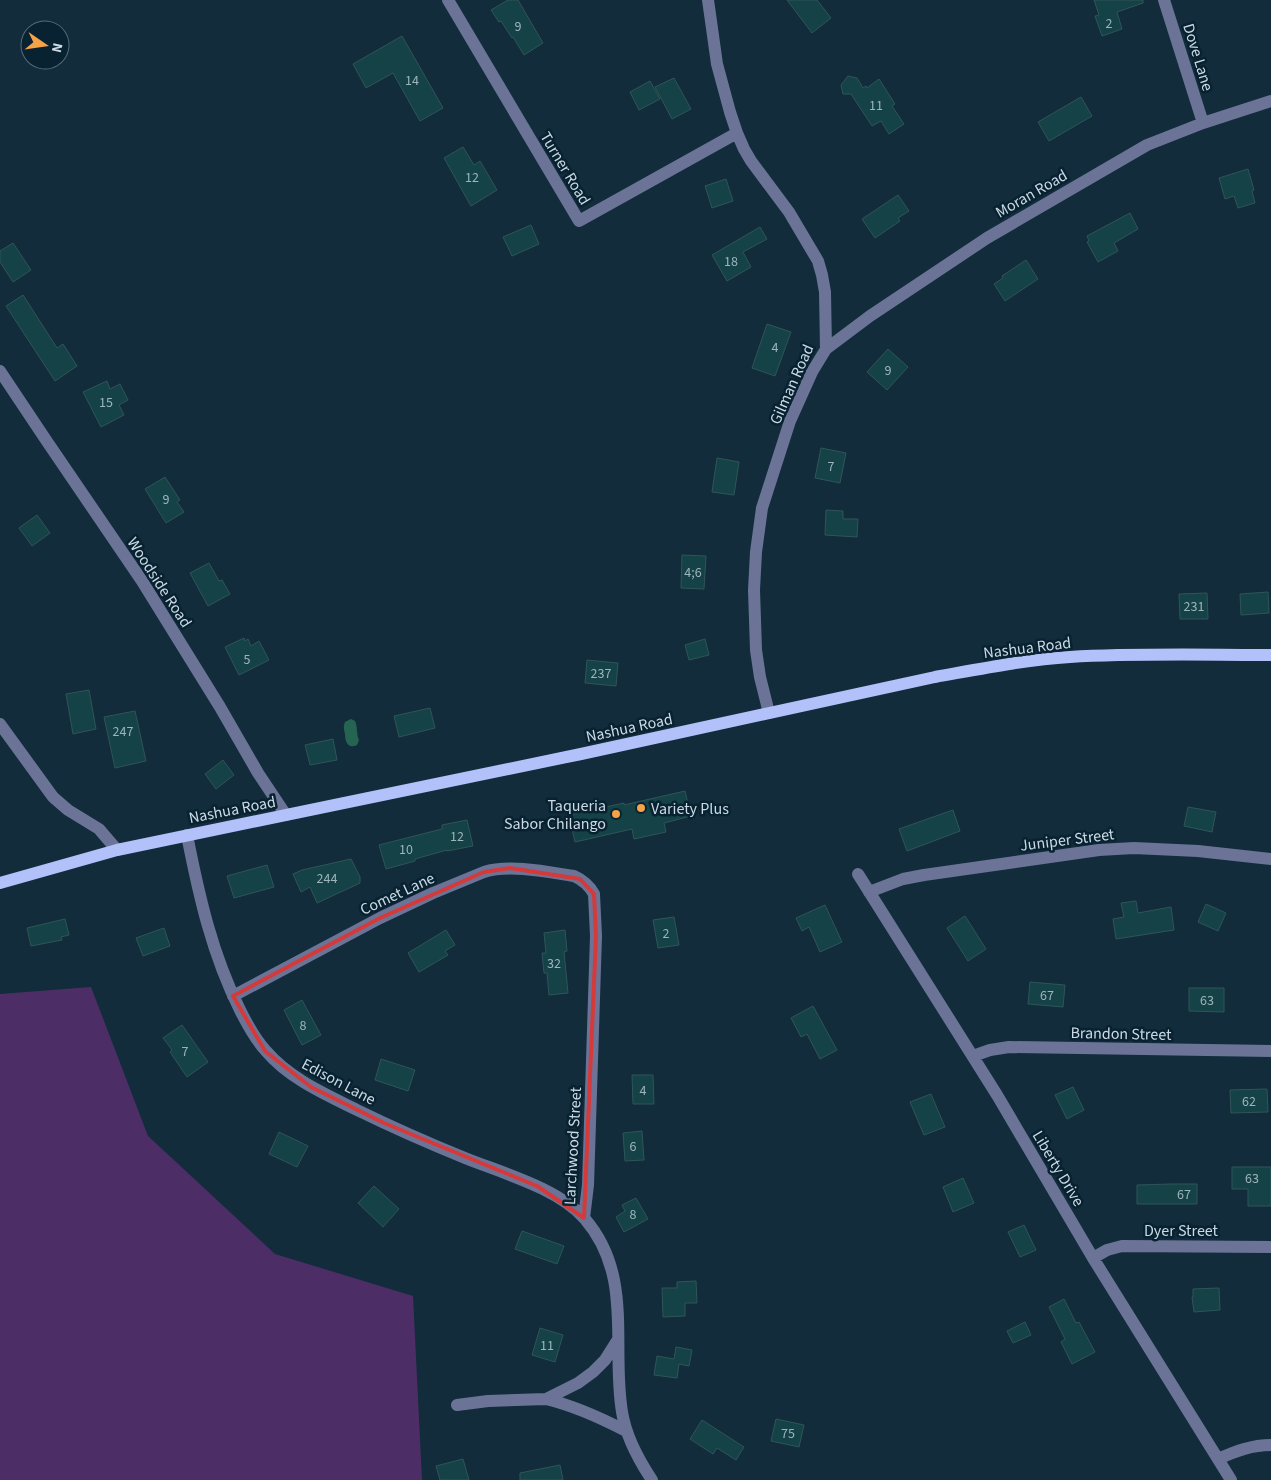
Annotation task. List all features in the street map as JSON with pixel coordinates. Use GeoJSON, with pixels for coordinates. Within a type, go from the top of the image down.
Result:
{"type":"FeatureCollection","features":[{"type":"Feature","properties":{"kind":"main road","name":"Nashua Road"},"geometry":{"type":"LineString","coordinates":[[0,883],[118,850],[769,714],[935,677],[1026,661],[1069,657],[1117,655],[1271,655]]}},
{"type":"Feature","properties":{"kind":"street","name":"Turner Road"},"geometry":{"type":"LineString","coordinates":[[448,0],[579,221],[737,133]]}},
{"type":"Feature","properties":{"kind":"street","name":"Gilman Road"},"geometry":{"type":"LineString","coordinates":[[708,0],[717,64],[737,133],[744,149],[789,212],[818,261],[825,292],[826,349],[812,372],[790,421],[762,508],[756,552],[754,600],[756,650],[769,714]]}},
{"type":"Feature","properties":{"kind":"street","name":"Dove Lane"},"geometry":{"type":"LineString","coordinates":[[1164,0],[1203,123]]}},
{"type":"Feature","properties":{"kind":"street","name":"Moran Road"},"geometry":{"type":"LineString","coordinates":[[826,349],[870,316],[987,238],[1147,145],[1203,123],[1271,101]]}},
{"type":"Feature","properties":{"kind":"street","name":"Woodside Road"},"geometry":{"type":"LineString","coordinates":[[0,370],[142,581],[258,773],[286,815]]}},
{"type":"Feature","properties":{"kind":"street"},"geometry":{"type":"LineString","coordinates":[[0,724],[53,797],[68,810],[99,829],[118,850]]}},
{"type":"Feature","properties":{"kind":"street","name":"Edison Lane"},"geometry":{"type":"LineString","coordinates":[[187,835],[206,924],[223,973],[253,1033],[265,1050],[279,1064],[303,1082],[384,1123],[536,1186],[571,1207],[584,1218]]}},
{"type":"Feature","properties":{"kind":"street","name":"Juniper Street"},"geometry":{"type":"LineString","coordinates":[[869,892],[886,884],[924,875],[1099,850],[1164,848],[1271,859]]}},
{"type":"Feature","properties":{"kind":"street","name":"Comet Lane"},"geometry":{"type":"LineString","coordinates":[[233,996],[380,918],[433,893],[491,870],[510,868],[574,876],[586,883]]}},
{"type":"Feature","properties":{"kind":"street","name":"Liberty Drive"},"geometry":{"type":"LineString","coordinates":[[858,874],[973,1056],[1093,1258],[1231,1480]]}},
{"type":"Feature","properties":{"kind":"street","name":"Larchwood Street"},"geometry":{"type":"LineString","coordinates":[[586,883],[594,894],[596,936],[588,1185],[584,1218],[596,1233],[613,1271],[617,1293],[621,1405],[626,1431],[634,1451],[652,1480]]}},
{"type":"Feature","properties":{"kind":"street","name":"Brandon Street"},"geometry":{"type":"LineString","coordinates":[[973,1056],[990,1050],[1016,1047],[1271,1051]]}},
{"type":"Feature","properties":{"kind":"street","name":"Dyer Street"},"geometry":{"type":"LineString","coordinates":[[1093,1258],[1107,1250],[1122,1246],[1271,1247]]}},
{"type":"Feature","properties":{"kind":"street"},"geometry":{"type":"LineString","coordinates":[[546,1399],[578,1383],[593,1372],[605,1360],[618,1342]]}},
{"type":"Feature","properties":{"kind":"street"},"geometry":{"type":"LineString","coordinates":[[457,1405],[488,1401],[546,1399],[571,1405],[626,1431]]}},
{"type":"Feature","properties":{"kind":"street"},"geometry":{"type":"LineString","coordinates":[[1218,1459],[1236,1450],[1252,1446],[1271,1445]]}},
{"type":"Feature","properties":{"kind":"highlighted area"},"geometry":{"type":"Polygon","coordinates":[[[510,868],[580,879],[594,894],[596,936],[584,1218],[537,1186],[384,1123],[311,1087],[265,1051],[233,996],[380,918],[484,872],[510,868]]]}},
{"type":"Feature","properties":{"kind":"shaded area"},"geometry":{"type":"Polygon","coordinates":[[[351,719],[355,721],[359,740],[357,745],[354,746],[346,742],[344,728],[345,722],[351,719]]]}},
{"type":"Feature","properties":{"kind":"shaded area"},"geometry":{"type":"Polygon","coordinates":[[[91,987],[148,1136],[275,1254],[413,1296],[422,1480],[0,1480],[0,994],[91,987]]]}},
{"type":"Feature","properties":{"kind":"building"},"geometry":{"type":"Polygon","coordinates":[[[508,0],[518,0],[543,43],[524,55],[513,37],[491,10],[508,0]]]}},
{"type":"Feature","properties":{"kind":"building"},"geometry":{"type":"Polygon","coordinates":[[[787,0],[817,0],[831,18],[812,33],[787,0]]]}},
{"type":"Feature","properties":{"kind":"building"},"geometry":{"type":"Polygon","coordinates":[[[1094,0],[1143,0],[1143,3],[1117,12],[1122,29],[1102,36],[1095,16],[1099,15],[1094,0]]]}},
{"type":"Feature","properties":{"kind":"building"},"geometry":{"type":"Polygon","coordinates":[[[402,36],[443,108],[420,121],[393,73],[366,88],[353,64],[402,36]]]}},
{"type":"Feature","properties":{"kind":"building"},"geometry":{"type":"Polygon","coordinates":[[[848,76],[857,78],[863,88],[866,86],[867,88],[879,79],[895,104],[892,106],[904,124],[889,134],[881,121],[872,126],[851,94],[843,94],[841,85],[848,76]]]}},
{"type":"Feature","properties":{"kind":"building"},"geometry":{"type":"Polygon","coordinates":[[[674,78],[691,109],[672,119],[655,87],[674,78]]]}},
{"type":"Feature","properties":{"kind":"building"},"geometry":{"type":"Polygon","coordinates":[[[650,81],[660,99],[639,110],[630,92],[650,81]]]}},
{"type":"Feature","properties":{"kind":"building"},"geometry":{"type":"Polygon","coordinates":[[[1081,97],[1092,116],[1049,141],[1038,122],[1081,97]]]}},
{"type":"Feature","properties":{"kind":"building"},"geometry":{"type":"Polygon","coordinates":[[[463,147],[474,165],[480,161],[497,190],[471,206],[444,158],[463,147]]]}},
{"type":"Feature","properties":{"kind":"building"},"geometry":{"type":"Polygon","coordinates":[[[1248,169],[1254,190],[1252,191],[1255,203],[1238,208],[1234,196],[1225,199],[1219,178],[1248,169]]]}},
{"type":"Feature","properties":{"kind":"building"},"geometry":{"type":"Polygon","coordinates":[[[726,179],[733,201],[712,208],[705,186],[726,179]]]}},
{"type":"Feature","properties":{"kind":"building"},"geometry":{"type":"Polygon","coordinates":[[[898,195],[909,211],[898,218],[900,221],[875,238],[862,219],[898,195]]]}},
{"type":"Feature","properties":{"kind":"building"},"geometry":{"type":"Polygon","coordinates":[[[1130,213],[1138,229],[1114,243],[1118,251],[1098,262],[1087,242],[1089,241],[1087,236],[1130,213]]]}},
{"type":"Feature","properties":{"kind":"building"},"geometry":{"type":"Polygon","coordinates":[[[531,225],[539,244],[512,256],[503,237],[531,225]]]}},
{"type":"Feature","properties":{"kind":"building"},"geometry":{"type":"Polygon","coordinates":[[[760,227],[767,239],[743,252],[751,267],[727,281],[712,255],[760,227]]]}},
{"type":"Feature","properties":{"kind":"building"},"geometry":{"type":"Polygon","coordinates":[[[13,243],[31,270],[13,282],[0,262],[0,251],[13,243]]]}},
{"type":"Feature","properties":{"kind":"building"},"geometry":{"type":"Polygon","coordinates":[[[1026,260],[1038,279],[1005,301],[994,284],[1003,278],[1002,276],[1026,260]]]}},
{"type":"Feature","properties":{"kind":"building"},"geometry":{"type":"Polygon","coordinates":[[[23,295],[57,348],[63,344],[77,366],[55,381],[6,306],[23,295]]]}},
{"type":"Feature","properties":{"kind":"building"},"geometry":{"type":"Polygon","coordinates":[[[767,324],[791,332],[775,376],[752,368],[767,324]]]}},
{"type":"Feature","properties":{"kind":"building"},"geometry":{"type":"Polygon","coordinates":[[[888,349],[908,367],[887,390],[867,372],[888,349]]]}},
{"type":"Feature","properties":{"kind":"building"},"geometry":{"type":"Polygon","coordinates":[[[107,381],[110,389],[120,384],[128,400],[119,405],[124,415],[101,427],[83,392],[107,381]]]}},
{"type":"Feature","properties":{"kind":"building"},"geometry":{"type":"Polygon","coordinates":[[[821,448],[846,453],[840,483],[815,478],[821,448]]]}},
{"type":"Feature","properties":{"kind":"building"},"geometry":{"type":"Polygon","coordinates":[[[717,458],[739,462],[734,495],[712,492],[717,458]]]}},
{"type":"Feature","properties":{"kind":"building"},"geometry":{"type":"Polygon","coordinates":[[[165,477],[180,500],[177,502],[184,512],[166,523],[145,489],[165,477]]]}},
{"type":"Feature","properties":{"kind":"building"},"geometry":{"type":"Polygon","coordinates":[[[826,510],[843,511],[843,519],[858,519],[857,537],[825,535],[826,510]]]}},
{"type":"Feature","properties":{"kind":"building"},"geometry":{"type":"Polygon","coordinates":[[[37,515],[50,533],[32,546],[19,528],[37,515]]]}},
{"type":"Feature","properties":{"kind":"building"},"geometry":{"type":"Polygon","coordinates":[[[682,555],[706,556],[704,589],[681,588],[682,555]]]}},
{"type":"Feature","properties":{"kind":"building"},"geometry":{"type":"Polygon","coordinates":[[[209,563],[219,581],[222,580],[230,594],[208,606],[190,573],[209,563]]]}},
{"type":"Feature","properties":{"kind":"building"},"geometry":{"type":"Polygon","coordinates":[[[1268,592],[1269,613],[1241,615],[1240,594],[1268,592]]]}},
{"type":"Feature","properties":{"kind":"building"},"geometry":{"type":"Polygon","coordinates":[[[1207,593],[1208,619],[1180,619],[1179,594],[1207,593]]]}},
{"type":"Feature","properties":{"kind":"building"},"geometry":{"type":"Polygon","coordinates":[[[244,638],[245,641],[248,639],[251,646],[259,641],[269,660],[239,675],[225,647],[244,638]]]}},
{"type":"Feature","properties":{"kind":"building"},"geometry":{"type":"Polygon","coordinates":[[[705,639],[709,655],[689,660],[685,645],[705,639]]]}},
{"type":"Feature","properties":{"kind":"building"},"geometry":{"type":"Polygon","coordinates":[[[587,660],[618,663],[616,686],[585,683],[587,660]]]}},
{"type":"Feature","properties":{"kind":"building"},"geometry":{"type":"Polygon","coordinates":[[[89,690],[96,729],[73,734],[66,694],[89,690]]]}},
{"type":"Feature","properties":{"kind":"building"},"geometry":{"type":"Polygon","coordinates":[[[430,708],[435,728],[399,737],[394,716],[430,708]]]}},
{"type":"Feature","properties":{"kind":"building"},"geometry":{"type":"Polygon","coordinates":[[[135,711],[146,761],[115,768],[104,717],[135,711]]]}},
{"type":"Feature","properties":{"kind":"building"},"geometry":{"type":"Polygon","coordinates":[[[333,739],[337,760],[310,765],[305,745],[333,739]]]}},
{"type":"Feature","properties":{"kind":"building"},"geometry":{"type":"Polygon","coordinates":[[[223,760],[234,775],[216,789],[205,774],[223,760]]]}},
{"type":"Feature","properties":{"kind":"building"},"geometry":{"type":"Polygon","coordinates":[[[685,791],[691,816],[664,823],[666,832],[634,839],[632,829],[575,842],[569,815],[685,791]]]}},
{"type":"Feature","properties":{"kind":"building"},"geometry":{"type":"Polygon","coordinates":[[[1188,807],[1216,812],[1212,832],[1184,826],[1188,807]]]}},
{"type":"Feature","properties":{"kind":"building"},"geometry":{"type":"Polygon","coordinates":[[[953,810],[960,831],[907,851],[899,829],[953,810]]]}},
{"type":"Feature","properties":{"kind":"building"},"geometry":{"type":"Polygon","coordinates":[[[467,820],[473,846],[447,850],[386,869],[379,845],[442,829],[442,825],[467,820]]]}},
{"type":"Feature","properties":{"kind":"building"},"geometry":{"type":"Polygon","coordinates":[[[351,859],[360,877],[360,883],[317,903],[310,887],[301,892],[293,874],[302,870],[351,859]]]}},
{"type":"Feature","properties":{"kind":"building"},"geometry":{"type":"Polygon","coordinates":[[[267,865],[274,887],[234,898],[227,876],[267,865]]]}},
{"type":"Feature","properties":{"kind":"building"},"geometry":{"type":"Polygon","coordinates":[[[1136,901],[1138,913],[1171,907],[1174,930],[1116,939],[1113,919],[1124,917],[1121,903],[1136,901]]]}},
{"type":"Feature","properties":{"kind":"building"},"geometry":{"type":"Polygon","coordinates":[[[1206,904],[1226,913],[1218,931],[1198,922],[1206,904]]]}},
{"type":"Feature","properties":{"kind":"building"},"geometry":{"type":"Polygon","coordinates":[[[825,905],[842,942],[820,952],[809,927],[802,931],[796,918],[825,905]]]}},
{"type":"Feature","properties":{"kind":"building"},"geometry":{"type":"Polygon","coordinates":[[[965,916],[986,949],[968,961],[947,928],[965,916]]]}},
{"type":"Feature","properties":{"kind":"building"},"geometry":{"type":"Polygon","coordinates":[[[674,917],[679,945],[658,948],[653,920],[674,917]]]}},
{"type":"Feature","properties":{"kind":"building"},"geometry":{"type":"Polygon","coordinates":[[[65,919],[69,935],[61,937],[62,940],[31,946],[27,928],[65,919]]]}},
{"type":"Feature","properties":{"kind":"building"},"geometry":{"type":"Polygon","coordinates":[[[164,928],[170,946],[143,956],[136,938],[164,928]]]}},
{"type":"Feature","properties":{"kind":"building"},"geometry":{"type":"Polygon","coordinates":[[[446,930],[455,945],[445,951],[448,955],[419,972],[408,953],[446,930]]]}},
{"type":"Feature","properties":{"kind":"building"},"geometry":{"type":"Polygon","coordinates":[[[565,930],[567,951],[564,952],[568,993],[549,995],[547,973],[544,973],[542,953],[546,953],[544,933],[565,930]]]}},
{"type":"Feature","properties":{"kind":"building"},"geometry":{"type":"Polygon","coordinates":[[[1030,982],[1065,985],[1063,1007],[1028,1004],[1030,982]]]}},
{"type":"Feature","properties":{"kind":"building"},"geometry":{"type":"Polygon","coordinates":[[[1189,988],[1224,988],[1224,1012],[1189,1011],[1189,988]]]}},
{"type":"Feature","properties":{"kind":"building"},"geometry":{"type":"Polygon","coordinates":[[[302,1000],[321,1035],[302,1045],[284,1010],[302,1000]]]}},
{"type":"Feature","properties":{"kind":"building"},"geometry":{"type":"Polygon","coordinates":[[[813,1006],[837,1050],[820,1059],[807,1034],[801,1037],[791,1018],[813,1006]]]}},
{"type":"Feature","properties":{"kind":"building"},"geometry":{"type":"Polygon","coordinates":[[[182,1025],[208,1062],[187,1077],[163,1038],[182,1025]]]}},
{"type":"Feature","properties":{"kind":"building"},"geometry":{"type":"Polygon","coordinates":[[[381,1059],[415,1070],[408,1091],[375,1080],[381,1059]]]}},
{"type":"Feature","properties":{"kind":"building"},"geometry":{"type":"Polygon","coordinates":[[[632,1075],[653,1075],[654,1104],[633,1104],[632,1075]]]}},
{"type":"Feature","properties":{"kind":"building"},"geometry":{"type":"Polygon","coordinates":[[[1073,1087],[1084,1110],[1067,1119],[1055,1095],[1073,1087]]]}},
{"type":"Feature","properties":{"kind":"building"},"geometry":{"type":"Polygon","coordinates":[[[1267,1089],[1268,1112],[1231,1113],[1230,1090],[1267,1089]]]}},
{"type":"Feature","properties":{"kind":"building"},"geometry":{"type":"Polygon","coordinates":[[[931,1094],[945,1127],[924,1135],[910,1102],[931,1094]]]}},
{"type":"Feature","properties":{"kind":"building"},"geometry":{"type":"Polygon","coordinates":[[[642,1131],[644,1160],[625,1161],[623,1133],[642,1131]]]}},
{"type":"Feature","properties":{"kind":"building"},"geometry":{"type":"Polygon","coordinates":[[[279,1132],[308,1146],[297,1167],[269,1154],[279,1132]]]}},
{"type":"Feature","properties":{"kind":"building"},"geometry":{"type":"Polygon","coordinates":[[[1232,1167],[1271,1167],[1271,1206],[1248,1206],[1248,1189],[1232,1189],[1232,1167]]]}},
{"type":"Feature","properties":{"kind":"building"},"geometry":{"type":"Polygon","coordinates":[[[963,1178],[974,1203],[953,1212],[943,1187],[963,1178]]]}},
{"type":"Feature","properties":{"kind":"building"},"geometry":{"type":"Polygon","coordinates":[[[1197,1184],[1197,1204],[1137,1204],[1137,1185],[1197,1184]]]}},
{"type":"Feature","properties":{"kind":"building"},"geometry":{"type":"Polygon","coordinates":[[[374,1186],[399,1209],[383,1227],[358,1203],[374,1186]]]}},
{"type":"Feature","properties":{"kind":"building"},"geometry":{"type":"Polygon","coordinates":[[[636,1198],[648,1219],[624,1232],[616,1217],[625,1211],[622,1205],[636,1198]]]}},
{"type":"Feature","properties":{"kind":"building"},"geometry":{"type":"Polygon","coordinates":[[[1024,1225],[1036,1250],[1020,1257],[1008,1232],[1024,1225]]]}},
{"type":"Feature","properties":{"kind":"building"},"geometry":{"type":"Polygon","coordinates":[[[522,1231],[564,1246],[557,1264],[515,1249],[522,1231]]]}},
{"type":"Feature","properties":{"kind":"building"},"geometry":{"type":"Polygon","coordinates":[[[696,1281],[697,1303],[685,1303],[685,1316],[663,1317],[662,1288],[677,1288],[677,1282],[696,1281]]]}},
{"type":"Feature","properties":{"kind":"building"},"geometry":{"type":"Polygon","coordinates":[[[1219,1288],[1220,1310],[1194,1312],[1193,1289],[1219,1288]]]}},
{"type":"Feature","properties":{"kind":"building"},"geometry":{"type":"Polygon","coordinates":[[[1064,1299],[1076,1323],[1079,1322],[1095,1352],[1072,1364],[1061,1342],[1065,1339],[1049,1307],[1064,1299]]]}},
{"type":"Feature","properties":{"kind":"building"},"geometry":{"type":"Polygon","coordinates":[[[1025,1322],[1031,1335],[1013,1343],[1007,1331],[1025,1322]]]}},
{"type":"Feature","properties":{"kind":"building"},"geometry":{"type":"Polygon","coordinates":[[[540,1328],[563,1335],[555,1362],[532,1355],[540,1328]]]}},
{"type":"Feature","properties":{"kind":"building"},"geometry":{"type":"Polygon","coordinates":[[[676,1347],[692,1350],[689,1366],[679,1364],[677,1378],[654,1375],[657,1356],[674,1359],[676,1347]]]}},
{"type":"Feature","properties":{"kind":"building"},"geometry":{"type":"Polygon","coordinates":[[[776,1419],[804,1425],[799,1447],[771,1441],[776,1419]]]}},
{"type":"Feature","properties":{"kind":"building"},"geometry":{"type":"Polygon","coordinates":[[[702,1420],[744,1447],[736,1460],[717,1448],[713,1454],[690,1439],[702,1420]]]}},
{"type":"Feature","properties":{"kind":"building"},"geometry":{"type":"Polygon","coordinates":[[[463,1459],[469,1480],[440,1480],[436,1466],[463,1459]]]}},
{"type":"Feature","properties":{"kind":"building"},"geometry":{"type":"Polygon","coordinates":[[[560,1465],[563,1480],[520,1480],[520,1473],[560,1465]]]}},
{"type":"Feature","properties":{"kind":"place","name":"Variety Plus"},"geometry":{"type":"Point","coordinates":[641,808]}},
{"type":"Feature","properties":{"kind":"place","name":"Taqueria Sabor Chilango"},"geometry":{"type":"Point","coordinates":[616,814]}}]}
